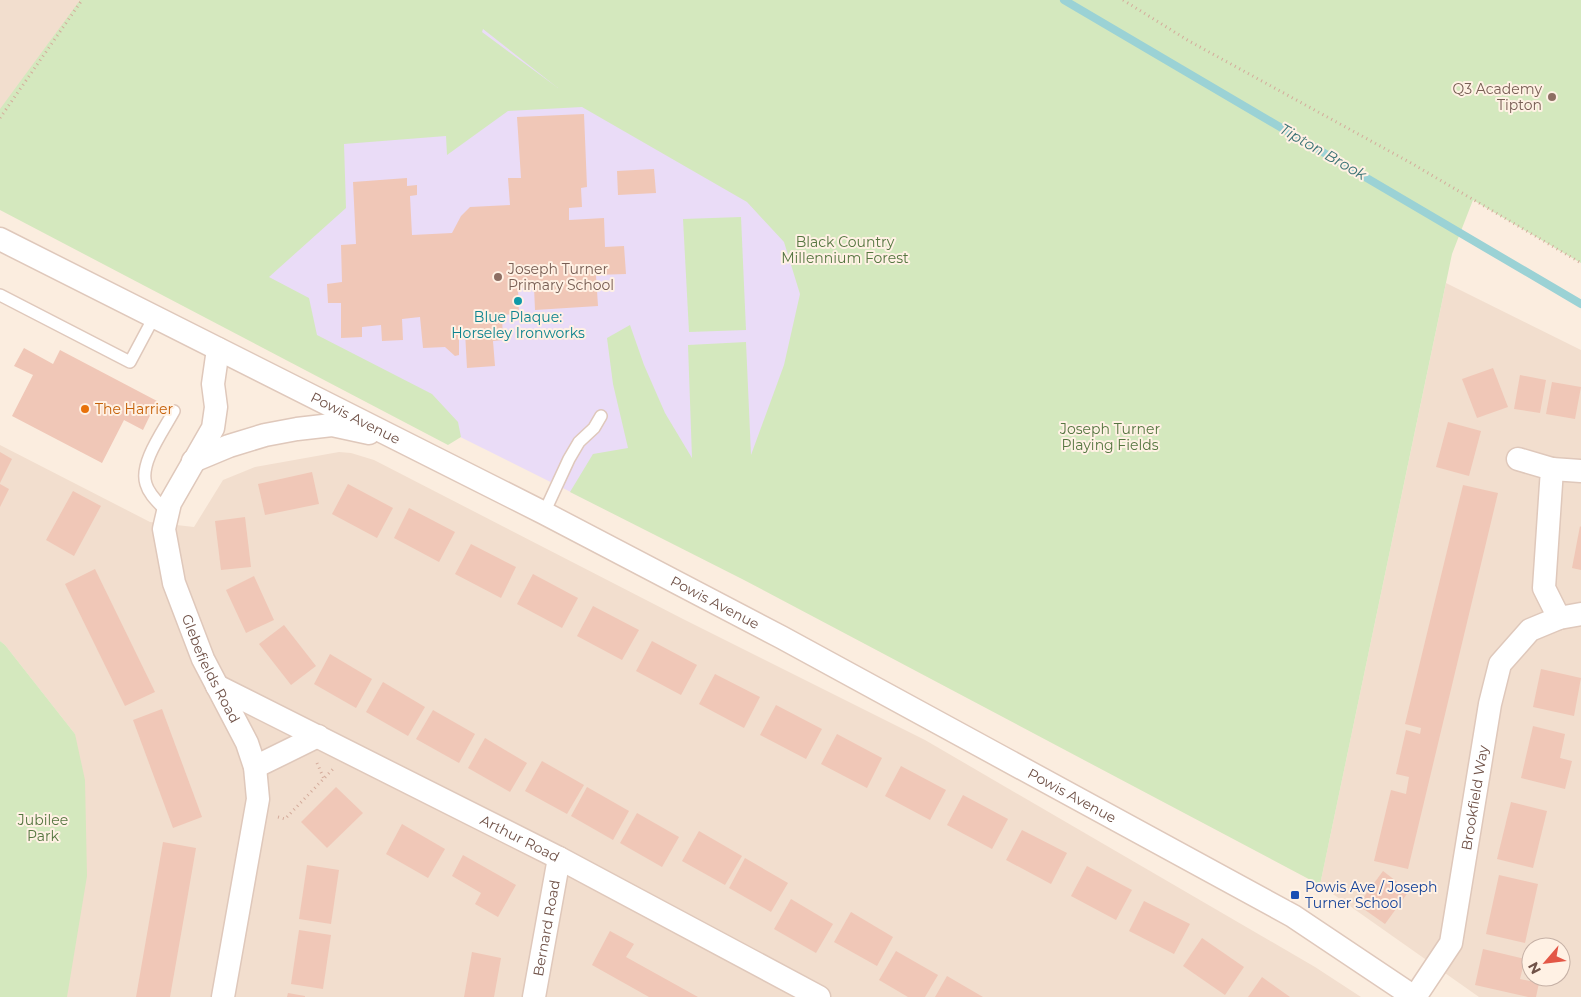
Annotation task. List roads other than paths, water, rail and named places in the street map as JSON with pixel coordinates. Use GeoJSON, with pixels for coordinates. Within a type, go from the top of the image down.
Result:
{"type":"FeatureCollection","features":[{"type":"Feature","properties":{"kind":"street","name":"Powis Avenue"},"geometry":{"type":"LineString","coordinates":[[0,239],[400,439],[781,637],[1293,916],[1415,997]]}},
{"type":"Feature","properties":{"kind":"street","name":"Glebefields Road"},"geometry":{"type":"LineString","coordinates":[[218,349],[212,384],[216,407],[213,428],[170,503],[164,529],[174,583],[203,659],[247,743],[255,767],[258,799],[256,814],[223,997]]}},
{"type":"Feature","properties":{"kind":"street"},"geometry":{"type":"LineString","coordinates":[[193,461],[229,446],[256,438],[296,429],[332,425],[400,439]]}},
{"type":"Feature","properties":{"kind":"street"},"geometry":{"type":"LineString","coordinates":[[1518,459],[1552,468],[1581,471]]}},
{"type":"Feature","properties":{"kind":"street"},"geometry":{"type":"LineString","coordinates":[[1552,468],[1544,588],[1558,618]]}},
{"type":"Feature","properties":{"kind":"street","name":"Brookfield Way"},"geometry":{"type":"LineString","coordinates":[[1415,997],[1451,942],[1490,704],[1500,664],[1530,630],[1558,618],[1581,614]]}},
{"type":"Feature","properties":{"kind":"street","name":"Arthur Road"},"geometry":{"type":"LineString","coordinates":[[217,686],[559,858],[819,997]]}},
{"type":"Feature","properties":{"kind":"street"},"geometry":{"type":"LineString","coordinates":[[255,767],[318,736]]}},
{"type":"Feature","properties":{"kind":"street","name":"Bernard Road"},"geometry":{"type":"LineString","coordinates":[[534,997],[559,858]]}},
{"type":"Feature","properties":{"kind":"lane"},"geometry":{"type":"LineString","coordinates":[[0,295],[130,362],[154,317]]}},
{"type":"Feature","properties":{"kind":"lane"},"geometry":{"type":"LineString","coordinates":[[167,512],[152,495],[146,485],[144,474],[147,461],[174,412]]}},
{"type":"Feature","properties":{"kind":"lane"},"geometry":{"type":"LineString","coordinates":[[544,513],[574,450],[579,442],[594,428],[601,416]]}},
{"type":"Feature","properties":{"kind":"waterway","name":"Tipton Brook"},"geometry":{"type":"LineString","coordinates":[[1064,0],[1581,304]]}},
{"type":"Feature","properties":{"kind":"place","name":"Q3 Academy Tipton"},"geometry":{"type":"Point","coordinates":[1552,97]}},
{"type":"Feature","properties":{"kind":"place","name":"Joseph Turner Primary School"},"geometry":{"type":"Point","coordinates":[498,277]}},
{"type":"Feature","properties":{"kind":"place","name":"Blue Plaque: Horseley Ironworks"},"geometry":{"type":"Point","coordinates":[518,301]}},
{"type":"Feature","properties":{"kind":"place","name":"The Harrier"},"geometry":{"type":"Point","coordinates":[85,409]}},
{"type":"Feature","properties":{"kind":"place","name":"Powis Ave / Joseph Turner School"},"geometry":{"type":"Point","coordinates":[1295,895]}},
{"type":"Feature","properties":{"kind":"park label","name":"Black Country Millennium Forest"},"geometry":{"type":"Point","coordinates":[845,250]}},
{"type":"Feature","properties":{"kind":"park label","name":"Joseph Turner Playing Fields"},"geometry":{"type":"Point","coordinates":[1110,438]}},
{"type":"Feature","properties":{"kind":"park label","name":"Jubilee Park"},"geometry":{"type":"Point","coordinates":[43,828]}}]}
